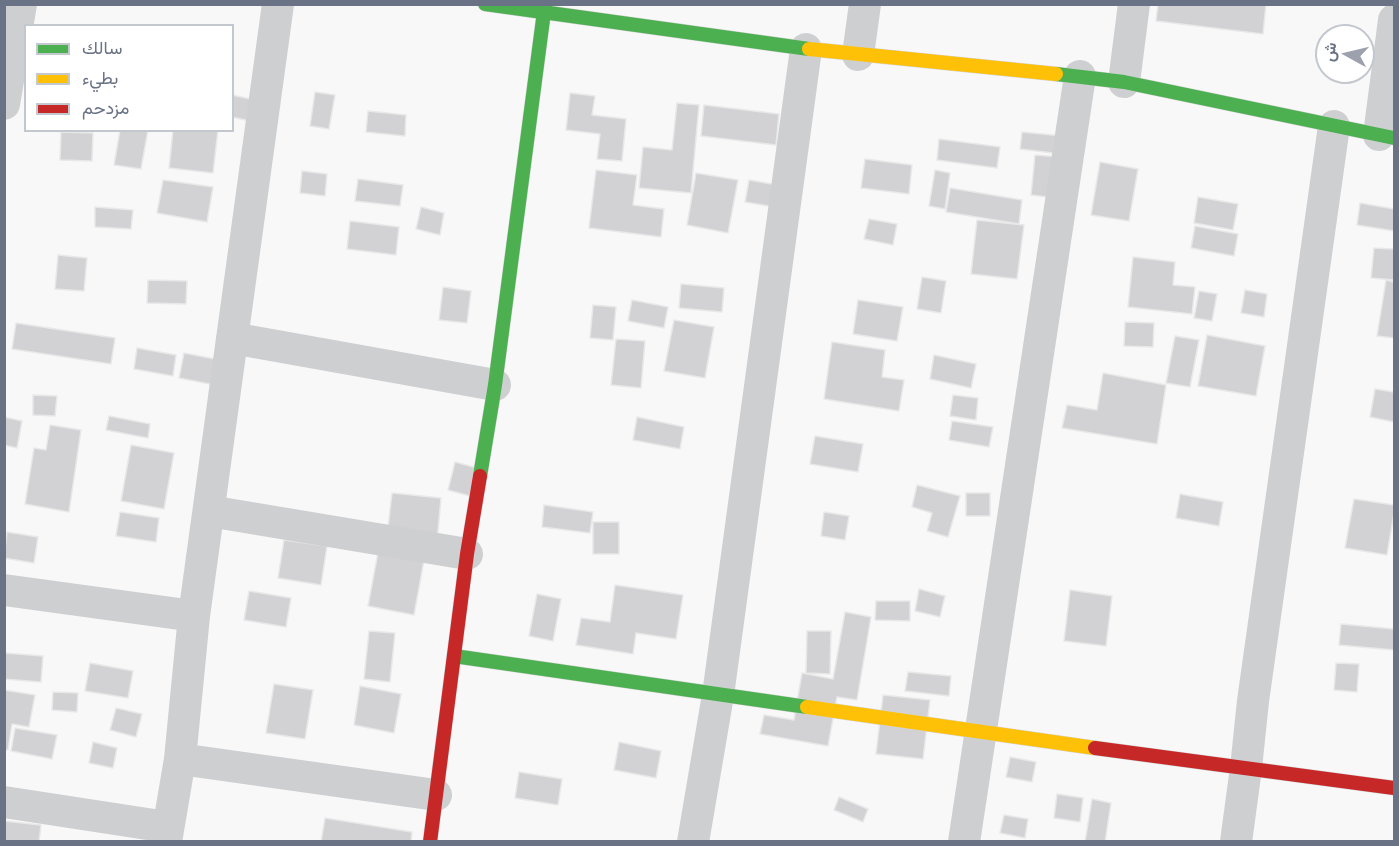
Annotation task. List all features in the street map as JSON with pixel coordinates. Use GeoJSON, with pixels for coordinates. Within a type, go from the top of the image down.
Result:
{"type":"FeatureCollection","features":[{"type":"Feature","properties":{"kind":"street"},"geometry":{"type":"LineString","coordinates":[[4,104],[21,4]]}},
{"type":"Feature","properties":{"kind":"street"},"geometry":{"type":"LineString","coordinates":[[4,802],[166,834],[180,759],[194,616],[278,4]]}},
{"type":"Feature","properties":{"kind":"street"},"geometry":{"type":"LineString","coordinates":[[485,4],[545,9],[806,49],[1124,82],[1387,137],[1395,20]]}},
{"type":"Feature","properties":{"kind":"street"},"geometry":{"type":"LineString","coordinates":[[858,55],[865,4]]}},
{"type":"Feature","properties":{"kind":"street"},"geometry":{"type":"LineString","coordinates":[[1124,82],[1134,4]]}},
{"type":"Feature","properties":{"kind":"street"},"geometry":{"type":"LineString","coordinates":[[430,842],[467,554],[495,385],[545,9]]}},
{"type":"Feature","properties":{"kind":"street"},"geometry":{"type":"LineString","coordinates":[[693,842],[717,695],[806,49]]}},
{"type":"Feature","properties":{"kind":"street"},"geometry":{"type":"LineString","coordinates":[[964,842],[1080,76]]}},
{"type":"Feature","properties":{"kind":"street"},"geometry":{"type":"LineString","coordinates":[[1236,842],[1253,701],[1334,126]]}},
{"type":"Feature","properties":{"kind":"street"},"geometry":{"type":"LineString","coordinates":[[232,338],[495,385]]}},
{"type":"Feature","properties":{"kind":"street"},"geometry":{"type":"LineString","coordinates":[[209,511],[467,554]]}},
{"type":"Feature","properties":{"kind":"street"},"geometry":{"type":"LineString","coordinates":[[4,590],[194,616]]}},
{"type":"Feature","properties":{"kind":"street"},"geometry":{"type":"LineString","coordinates":[[454,656],[980,732],[1395,788]]}},
{"type":"Feature","properties":{"kind":"street"},"geometry":{"type":"LineString","coordinates":[[180,759],[436,795]]}},
{"type":"Feature","properties":{"kind":"building"},"geometry":{"type":"Polygon","coordinates":[[[1158,4],[1266,4],[1263,34],[1156,21],[1158,4]]]}},
{"type":"Feature","properties":{"kind":"building"},"geometry":{"type":"Polygon","coordinates":[[[315,92],[335,95],[329,129],[310,126],[315,92]]]}},
{"type":"Feature","properties":{"kind":"building"},"geometry":{"type":"Polygon","coordinates":[[[570,93],[595,96],[592,115],[626,119],[622,161],[597,159],[600,134],[566,130],[570,93]]]}},
{"type":"Feature","properties":{"kind":"building"},"geometry":{"type":"Polygon","coordinates":[[[234,95],[255,100],[250,121],[234,117],[234,95]]]}},
{"type":"Feature","properties":{"kind":"building"},"geometry":{"type":"Polygon","coordinates":[[[677,103],[699,105],[691,193],[639,188],[643,147],[672,150],[677,103]]]}},
{"type":"Feature","properties":{"kind":"building"},"geometry":{"type":"Polygon","coordinates":[[[704,105],[779,114],[776,145],[701,136],[704,105]]]}},
{"type":"Feature","properties":{"kind":"building"},"geometry":{"type":"Polygon","coordinates":[[[368,111],[406,115],[405,136],[366,132],[368,111]]]}},
{"type":"Feature","properties":{"kind":"building"},"geometry":{"type":"Polygon","coordinates":[[[61,132],[93,133],[92,161],[60,160],[61,132]]]}},
{"type":"Feature","properties":{"kind":"building"},"geometry":{"type":"Polygon","coordinates":[[[120,132],[148,132],[141,169],[114,165],[120,132]]]}},
{"type":"Feature","properties":{"kind":"building"},"geometry":{"type":"Polygon","coordinates":[[[173,132],[218,132],[213,173],[169,168],[173,132]]]}},
{"type":"Feature","properties":{"kind":"building"},"geometry":{"type":"Polygon","coordinates":[[[1022,132],[1063,136],[1061,154],[1020,149],[1022,132]]]}},
{"type":"Feature","properties":{"kind":"building"},"geometry":{"type":"Polygon","coordinates":[[[939,139],[1000,147],[997,168],[937,160],[939,139]]]}},
{"type":"Feature","properties":{"kind":"building"},"geometry":{"type":"Polygon","coordinates":[[[1035,155],[1059,157],[1056,198],[1031,195],[1035,155]]]}},
{"type":"Feature","properties":{"kind":"building"},"geometry":{"type":"Polygon","coordinates":[[[865,159],[912,165],[909,194],[861,188],[865,159]]]}},
{"type":"Feature","properties":{"kind":"building"},"geometry":{"type":"Polygon","coordinates":[[[1100,162],[1138,169],[1129,221],[1091,215],[1100,162]]]}},
{"type":"Feature","properties":{"kind":"building"},"geometry":{"type":"Polygon","coordinates":[[[596,170],[637,175],[633,205],[664,209],[661,237],[589,228],[596,170]]]}},
{"type":"Feature","properties":{"kind":"building"},"geometry":{"type":"Polygon","coordinates":[[[935,170],[950,173],[945,209],[929,206],[935,170]]]}},
{"type":"Feature","properties":{"kind":"building"},"geometry":{"type":"Polygon","coordinates":[[[302,171],[327,174],[325,196],[300,193],[302,171]]]}},
{"type":"Feature","properties":{"kind":"building"},"geometry":{"type":"Polygon","coordinates":[[[696,173],[738,180],[728,233],[687,225],[696,173]]]}},
{"type":"Feature","properties":{"kind":"building"},"geometry":{"type":"Polygon","coordinates":[[[358,179],[403,185],[400,206],[355,201],[358,179]]]}},
{"type":"Feature","properties":{"kind":"building"},"geometry":{"type":"Polygon","coordinates":[[[163,180],[213,187],[207,222],[157,213],[163,180]]]}},
{"type":"Feature","properties":{"kind":"building"},"geometry":{"type":"Polygon","coordinates":[[[749,180],[783,186],[780,208],[745,202],[749,180]]]}},
{"type":"Feature","properties":{"kind":"building"},"geometry":{"type":"Polygon","coordinates":[[[950,188],[1022,200],[1019,224],[946,212],[950,188]]]}},
{"type":"Feature","properties":{"kind":"building"},"geometry":{"type":"Polygon","coordinates":[[[1198,197],[1238,204],[1233,230],[1194,223],[1198,197]]]}},
{"type":"Feature","properties":{"kind":"building"},"geometry":{"type":"Polygon","coordinates":[[[1360,203],[1394,209],[1394,231],[1357,225],[1360,203]]]}},
{"type":"Feature","properties":{"kind":"building"},"geometry":{"type":"Polygon","coordinates":[[[95,207],[133,210],[131,229],[95,227],[95,207]]]}},
{"type":"Feature","properties":{"kind":"building"},"geometry":{"type":"Polygon","coordinates":[[[421,207],[444,213],[440,235],[416,229],[421,207]]]}},
{"type":"Feature","properties":{"kind":"building"},"geometry":{"type":"Polygon","coordinates":[[[869,219],[897,224],[893,245],[864,239],[869,219]]]}},
{"type":"Feature","properties":{"kind":"building"},"geometry":{"type":"Polygon","coordinates":[[[977,220],[1024,225],[1017,279],[971,274],[977,220]]]}},
{"type":"Feature","properties":{"kind":"building"},"geometry":{"type":"Polygon","coordinates":[[[350,221],[399,227],[396,255],[347,249],[350,221]]]}},
{"type":"Feature","properties":{"kind":"building"},"geometry":{"type":"Polygon","coordinates":[[[1195,226],[1238,234],[1234,256],[1191,248],[1195,226]]]}},
{"type":"Feature","properties":{"kind":"building"},"geometry":{"type":"Polygon","coordinates":[[[1374,248],[1394,249],[1394,280],[1371,278],[1374,248]]]}},
{"type":"Feature","properties":{"kind":"building"},"geometry":{"type":"Polygon","coordinates":[[[58,255],[87,258],[84,291],[55,289],[58,255]]]}},
{"type":"Feature","properties":{"kind":"building"},"geometry":{"type":"Polygon","coordinates":[[[1133,257],[1175,262],[1173,285],[1195,287],[1192,314],[1128,307],[1133,257]]]}},
{"type":"Feature","properties":{"kind":"building"},"geometry":{"type":"Polygon","coordinates":[[[922,277],[946,281],[941,313],[917,309],[922,277]]]}},
{"type":"Feature","properties":{"kind":"building"},"geometry":{"type":"Polygon","coordinates":[[[148,280],[187,281],[186,304],[147,303],[148,280]]]}},
{"type":"Feature","properties":{"kind":"building"},"geometry":{"type":"Polygon","coordinates":[[[1386,280],[1394,282],[1394,338],[1377,336],[1386,280]]]}},
{"type":"Feature","properties":{"kind":"building"},"geometry":{"type":"Polygon","coordinates":[[[681,284],[724,288],[722,312],[679,308],[681,284]]]}},
{"type":"Feature","properties":{"kind":"building"},"geometry":{"type":"Polygon","coordinates":[[[443,287],[471,291],[467,323],[439,320],[443,287]]]}},
{"type":"Feature","properties":{"kind":"building"},"geometry":{"type":"Polygon","coordinates":[[[1245,290],[1267,294],[1264,317],[1241,313],[1245,290]]]}},
{"type":"Feature","properties":{"kind":"building"},"geometry":{"type":"Polygon","coordinates":[[[1199,291],[1217,294],[1212,321],[1194,318],[1199,291]]]}},
{"type":"Feature","properties":{"kind":"building"},"geometry":{"type":"Polygon","coordinates":[[[632,300],[668,307],[664,328],[628,321],[632,300]]]}},
{"type":"Feature","properties":{"kind":"building"},"geometry":{"type":"Polygon","coordinates":[[[858,300],[903,307],[897,341],[853,334],[858,300]]]}},
{"type":"Feature","properties":{"kind":"building"},"geometry":{"type":"Polygon","coordinates":[[[593,305],[616,307],[613,340],[590,338],[593,305]]]}},
{"type":"Feature","properties":{"kind":"building"},"geometry":{"type":"Polygon","coordinates":[[[674,320],[714,327],[705,378],[664,371],[674,320]]]}},
{"type":"Feature","properties":{"kind":"building"},"geometry":{"type":"Polygon","coordinates":[[[1125,322],[1154,323],[1153,347],[1124,346],[1125,322]]]}},
{"type":"Feature","properties":{"kind":"building"},"geometry":{"type":"Polygon","coordinates":[[[16,323],[115,338],[111,364],[12,349],[16,323]]]}},
{"type":"Feature","properties":{"kind":"building"},"geometry":{"type":"Polygon","coordinates":[[[1207,335],[1265,346],[1256,396],[1198,386],[1207,335]]]}},
{"type":"Feature","properties":{"kind":"building"},"geometry":{"type":"Polygon","coordinates":[[[1175,336],[1199,340],[1190,387],[1166,383],[1175,336]]]}},
{"type":"Feature","properties":{"kind":"building"},"geometry":{"type":"Polygon","coordinates":[[[616,339],[645,341],[641,388],[611,385],[616,339]]]}},
{"type":"Feature","properties":{"kind":"building"},"geometry":{"type":"Polygon","coordinates":[[[832,342],[885,350],[882,377],[904,380],[899,411],[824,399],[832,342]]]}},
{"type":"Feature","properties":{"kind":"building"},"geometry":{"type":"Polygon","coordinates":[[[137,348],[176,355],[173,376],[134,369],[137,348]]]}},
{"type":"Feature","properties":{"kind":"building"},"geometry":{"type":"Polygon","coordinates":[[[184,353],[220,360],[215,385],[179,378],[184,353]]]}},
{"type":"Feature","properties":{"kind":"building"},"geometry":{"type":"Polygon","coordinates":[[[934,355],[976,364],[971,388],[930,379],[934,355]]]}},
{"type":"Feature","properties":{"kind":"building"},"geometry":{"type":"Polygon","coordinates":[[[1103,373],[1166,385],[1157,444],[1062,428],[1067,405],[1097,410],[1103,373]]]}},
{"type":"Feature","properties":{"kind":"building"},"geometry":{"type":"Polygon","coordinates":[[[1375,389],[1394,392],[1394,422],[1370,417],[1375,389]]]}},
{"type":"Feature","properties":{"kind":"building"},"geometry":{"type":"Polygon","coordinates":[[[33,395],[57,396],[55,416],[33,415],[33,395]]]}},
{"type":"Feature","properties":{"kind":"building"},"geometry":{"type":"Polygon","coordinates":[[[953,395],[978,398],[976,420],[950,416],[953,395]]]}},
{"type":"Feature","properties":{"kind":"building"},"geometry":{"type":"Polygon","coordinates":[[[109,416],[150,424],[148,438],[106,430],[109,416]]]}},
{"type":"Feature","properties":{"kind":"building"},"geometry":{"type":"Polygon","coordinates":[[[4,417],[22,421],[17,448],[4,445],[4,417]]]}},
{"type":"Feature","properties":{"kind":"building"},"geometry":{"type":"Polygon","coordinates":[[[637,417],[684,427],[680,449],[633,440],[637,417]]]}},
{"type":"Feature","properties":{"kind":"building"},"geometry":{"type":"Polygon","coordinates":[[[952,421],[993,427],[989,447],[949,440],[952,421]]]}},
{"type":"Feature","properties":{"kind":"building"},"geometry":{"type":"Polygon","coordinates":[[[50,425],[81,430],[69,512],[25,504],[34,448],[46,450],[50,425]]]}},
{"type":"Feature","properties":{"kind":"building"},"geometry":{"type":"Polygon","coordinates":[[[815,436],[863,444],[858,472],[810,464],[815,436]]]}},
{"type":"Feature","properties":{"kind":"building"},"geometry":{"type":"Polygon","coordinates":[[[131,445],[174,453],[164,509],[121,501],[131,445]]]}},
{"type":"Feature","properties":{"kind":"building"},"geometry":{"type":"Polygon","coordinates":[[[455,462],[477,468],[470,496],[448,490],[455,462]]]}},
{"type":"Feature","properties":{"kind":"building"},"geometry":{"type":"Polygon","coordinates":[[[917,485],[960,496],[948,537],[927,531],[932,513],[912,507],[917,485]]]}},
{"type":"Feature","properties":{"kind":"building"},"geometry":{"type":"Polygon","coordinates":[[[392,493],[441,498],[437,542],[387,536],[392,493]]]}},
{"type":"Feature","properties":{"kind":"building"},"geometry":{"type":"Polygon","coordinates":[[[966,493],[990,493],[990,516],[966,516],[966,493]]]}},
{"type":"Feature","properties":{"kind":"building"},"geometry":{"type":"Polygon","coordinates":[[[1180,494],[1223,502],[1219,526],[1176,518],[1180,494]]]}},
{"type":"Feature","properties":{"kind":"building"},"geometry":{"type":"Polygon","coordinates":[[[1354,499],[1394,505],[1387,555],[1345,548],[1354,499]]]}},
{"type":"Feature","properties":{"kind":"building"},"geometry":{"type":"Polygon","coordinates":[[[544,505],[593,512],[590,533],[542,527],[544,505]]]}},
{"type":"Feature","properties":{"kind":"building"},"geometry":{"type":"Polygon","coordinates":[[[120,512],[159,518],[156,542],[116,536],[120,512]]]}},
{"type":"Feature","properties":{"kind":"building"},"geometry":{"type":"Polygon","coordinates":[[[824,512],[849,516],[845,540],[821,536],[824,512]]]}},
{"type":"Feature","properties":{"kind":"building"},"geometry":{"type":"Polygon","coordinates":[[[593,522],[619,522],[619,554],[593,554],[593,522]]]}},
{"type":"Feature","properties":{"kind":"building"},"geometry":{"type":"Polygon","coordinates":[[[7,532],[38,537],[34,563],[4,558],[7,532]]]}},
{"type":"Feature","properties":{"kind":"building"},"geometry":{"type":"Polygon","coordinates":[[[284,540],[327,546],[321,585],[278,578],[284,540]]]}},
{"type":"Feature","properties":{"kind":"building"},"geometry":{"type":"Polygon","coordinates":[[[379,547],[425,555],[414,615],[368,606],[379,547]]]}},
{"type":"Feature","properties":{"kind":"building"},"geometry":{"type":"Polygon","coordinates":[[[615,585],[683,595],[676,639],[636,633],[633,654],[576,645],[581,618],[610,622],[615,585]]]}},
{"type":"Feature","properties":{"kind":"building"},"geometry":{"type":"Polygon","coordinates":[[[919,589],[945,596],[940,617],[915,611],[919,589]]]}},
{"type":"Feature","properties":{"kind":"building"},"geometry":{"type":"Polygon","coordinates":[[[1070,590],[1112,596],[1106,646],[1064,641],[1070,590]]]}},
{"type":"Feature","properties":{"kind":"building"},"geometry":{"type":"Polygon","coordinates":[[[249,591],[291,598],[286,627],[244,620],[249,591]]]}},
{"type":"Feature","properties":{"kind":"building"},"geometry":{"type":"Polygon","coordinates":[[[537,594],[561,599],[553,641],[529,636],[537,594]]]}},
{"type":"Feature","properties":{"kind":"building"},"geometry":{"type":"Polygon","coordinates":[[[876,601],[910,601],[910,621],[875,620],[876,601]]]}},
{"type":"Feature","properties":{"kind":"building"},"geometry":{"type":"Polygon","coordinates":[[[845,612],[871,617],[857,700],[837,697],[828,746],[760,734],[764,715],[794,720],[802,673],[833,679],[845,612]]]}},
{"type":"Feature","properties":{"kind":"building"},"geometry":{"type":"Polygon","coordinates":[[[1341,624],[1394,629],[1394,650],[1339,645],[1341,624]]]}},
{"type":"Feature","properties":{"kind":"building"},"geometry":{"type":"Polygon","coordinates":[[[369,631],[395,633],[390,682],[364,679],[369,631]]]}},
{"type":"Feature","properties":{"kind":"building"},"geometry":{"type":"Polygon","coordinates":[[[807,631],[831,631],[830,674],[806,673],[807,631]]]}},
{"type":"Feature","properties":{"kind":"building"},"geometry":{"type":"Polygon","coordinates":[[[4,653],[43,656],[41,682],[4,679],[4,653]]]}},
{"type":"Feature","properties":{"kind":"building"},"geometry":{"type":"Polygon","coordinates":[[[90,663],[133,671],[128,698],[85,691],[90,663]]]}},
{"type":"Feature","properties":{"kind":"building"},"geometry":{"type":"Polygon","coordinates":[[[1336,663],[1359,664],[1357,692],[1334,690],[1336,663]]]}},
{"type":"Feature","properties":{"kind":"building"},"geometry":{"type":"Polygon","coordinates":[[[908,672],[951,676],[949,696],[905,691],[908,672]]]}},
{"type":"Feature","properties":{"kind":"building"},"geometry":{"type":"Polygon","coordinates":[[[274,684],[313,690],[305,739],[266,733],[274,684]]]}},
{"type":"Feature","properties":{"kind":"building"},"geometry":{"type":"Polygon","coordinates":[[[360,686],[401,694],[394,733],[354,725],[360,686]]]}},
{"type":"Feature","properties":{"kind":"building"},"geometry":{"type":"Polygon","coordinates":[[[4,690],[35,695],[29,727],[12,724],[8,750],[4,750],[4,690]]]}},
{"type":"Feature","properties":{"kind":"building"},"geometry":{"type":"Polygon","coordinates":[[[53,692],[78,693],[77,712],[52,710],[53,692]]]}},
{"type":"Feature","properties":{"kind":"building"},"geometry":{"type":"Polygon","coordinates":[[[883,695],[930,700],[923,759],[876,754],[883,695]]]}},
{"type":"Feature","properties":{"kind":"building"},"geometry":{"type":"Polygon","coordinates":[[[116,708],[142,714],[136,737],[110,730],[116,708]]]}},
{"type":"Feature","properties":{"kind":"building"},"geometry":{"type":"Polygon","coordinates":[[[15,728],[57,735],[52,759],[11,751],[15,728]]]}},
{"type":"Feature","properties":{"kind":"building"},"geometry":{"type":"Polygon","coordinates":[[[93,742],[117,748],[113,768],[89,763],[93,742]]]}},
{"type":"Feature","properties":{"kind":"building"},"geometry":{"type":"Polygon","coordinates":[[[619,742],[661,751],[656,778],[614,770],[619,742]]]}},
{"type":"Feature","properties":{"kind":"building"},"geometry":{"type":"Polygon","coordinates":[[[1010,757],[1036,762],[1032,782],[1006,777],[1010,757]]]}},
{"type":"Feature","properties":{"kind":"building"},"geometry":{"type":"Polygon","coordinates":[[[519,772],[562,779],[558,805],[515,798],[519,772]]]}},
{"type":"Feature","properties":{"kind":"building"},"geometry":{"type":"Polygon","coordinates":[[[1057,794],[1083,798],[1080,822],[1054,818],[1057,794]]]}},
{"type":"Feature","properties":{"kind":"building"},"geometry":{"type":"Polygon","coordinates":[[[839,797],[868,809],[863,822],[834,810],[839,797]]]}},
{"type":"Feature","properties":{"kind":"building"},"geometry":{"type":"Polygon","coordinates":[[[1092,799],[1111,803],[1105,842],[1085,842],[1092,799]]]}},
{"type":"Feature","properties":{"kind":"building"},"geometry":{"type":"Polygon","coordinates":[[[1004,815],[1028,819],[1025,838],[1000,833],[1004,815]]]}},
{"type":"Feature","properties":{"kind":"building"},"geometry":{"type":"Polygon","coordinates":[[[325,818],[412,832],[411,842],[321,842],[325,818]]]}},
{"type":"Feature","properties":{"kind":"building"},"geometry":{"type":"Polygon","coordinates":[[[4,821],[41,825],[39,842],[4,842],[4,821]]]}},
{"type":"Feature","properties":{"kind":"traffic: fast"},"geometry":{"type":"LineString","coordinates":[[485,4],[809,49]]}},
{"type":"Feature","properties":{"kind":"traffic: fast"},"geometry":{"type":"LineString","coordinates":[[480,476],[495,385],[545,4]]}},
{"type":"Feature","properties":{"kind":"traffic: fast"},"geometry":{"type":"LineString","coordinates":[[1056,74],[1124,82],[1394,138]]}},
{"type":"Feature","properties":{"kind":"traffic: fast"},"geometry":{"type":"LineString","coordinates":[[454,656],[807,707]]}},
{"type":"Feature","properties":{"kind":"traffic: slow"},"geometry":{"type":"LineString","coordinates":[[809,49],[1056,74]]}},
{"type":"Feature","properties":{"kind":"traffic: slow"},"geometry":{"type":"LineString","coordinates":[[807,707],[1095,748]]}},
{"type":"Feature","properties":{"kind":"traffic: jam"},"geometry":{"type":"LineString","coordinates":[[430,842],[467,554],[480,476]]}},
{"type":"Feature","properties":{"kind":"traffic: jam"},"geometry":{"type":"LineString","coordinates":[[1095,748],[1394,788]]}}]}
